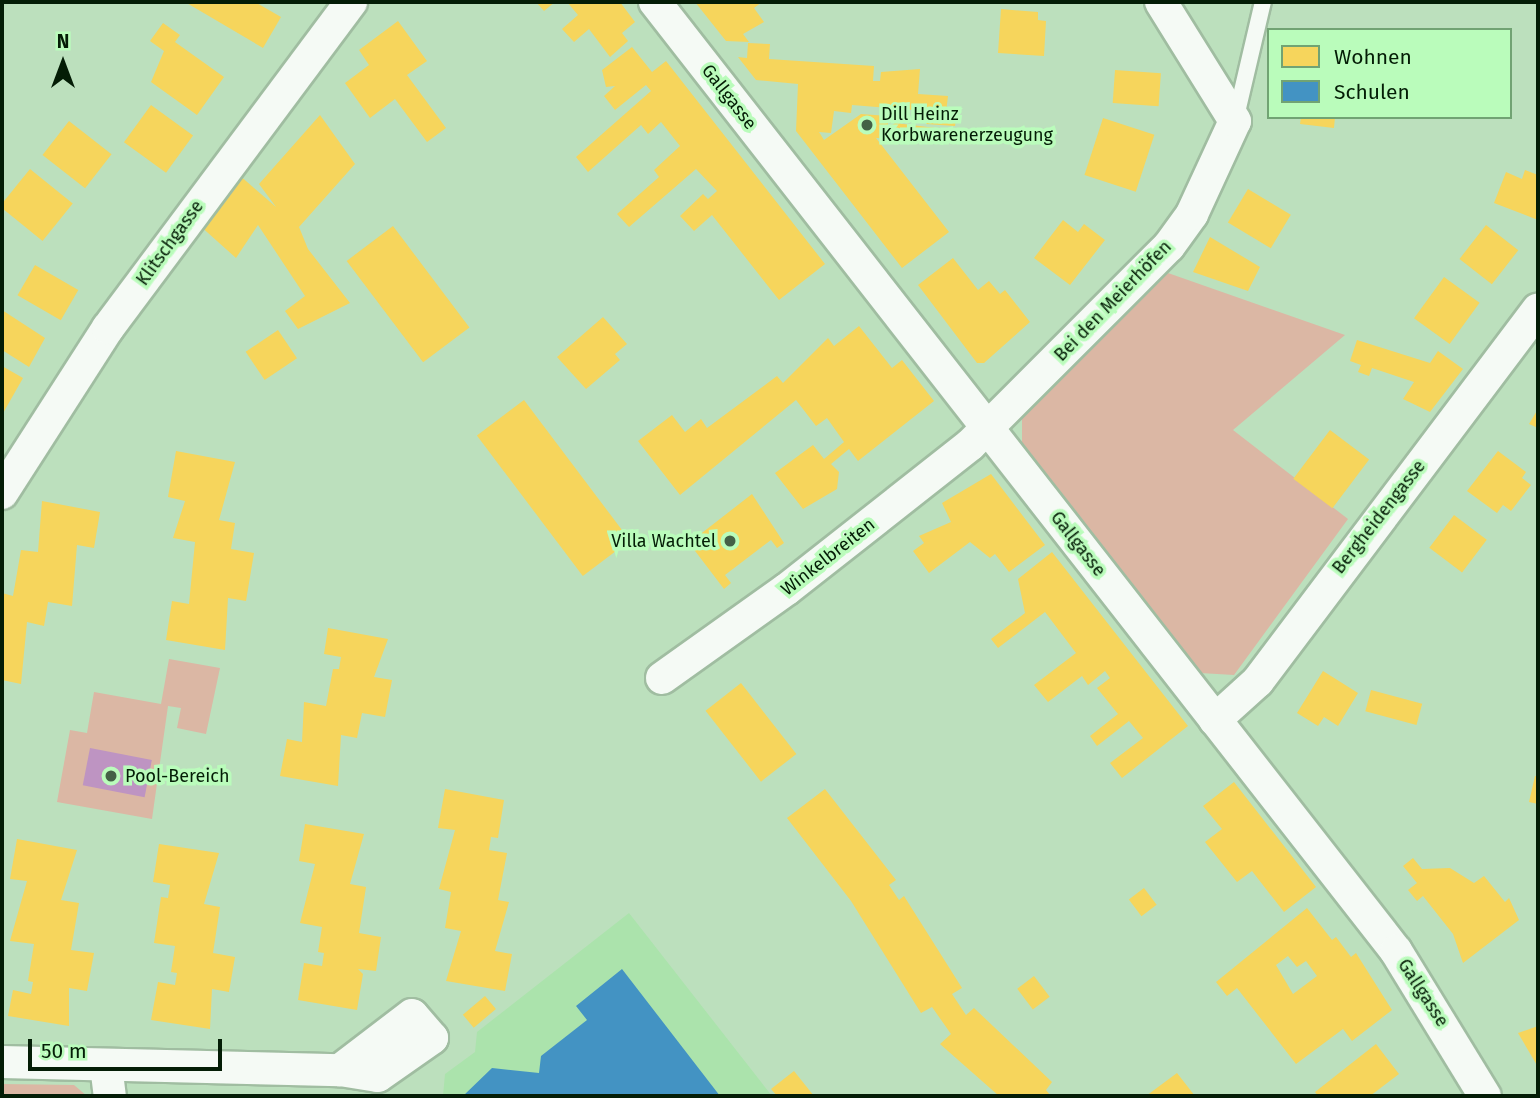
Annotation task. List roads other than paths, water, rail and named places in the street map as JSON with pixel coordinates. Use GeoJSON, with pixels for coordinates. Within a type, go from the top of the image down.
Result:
{"type":"FeatureCollection","features":[{"type":"Feature","properties":{"kind":"street","name":"Klitschgasse"},"geometry":{"type":"LineString","coordinates":[[2,493],[108,328],[351,2]]}},
{"type":"Feature","properties":{"kind":"street","name":"Gallgasse"},"geometry":{"type":"LineString","coordinates":[[655,2],[1396,951],[1485,1096]]}},
{"type":"Feature","properties":{"kind":"street"},"geometry":{"type":"LineString","coordinates":[[1161,2],[1235,121]]}},
{"type":"Feature","properties":{"kind":"street","name":"Bei den Meierhöfen"},"geometry":{"type":"LineString","coordinates":[[988,428],[1169,246],[1192,214],[1235,121]]}},
{"type":"Feature","properties":{"kind":"street","name":"Bergheidengasse"},"geometry":{"type":"LineString","coordinates":[[1215,720],[1258,681],[1528,343],[1538,310]]}},
{"type":"Feature","properties":{"kind":"street","name":"Winkelbreiten"},"geometry":{"type":"LineString","coordinates":[[662,678],[787,589],[988,428]]}},
{"type":"Feature","properties":{"kind":"street"},"geometry":{"type":"LineString","coordinates":[[2,1062],[340,1070]]}},
{"type":"Feature","properties":{"kind":"street"},"geometry":{"type":"LineString","coordinates":[[106,1065],[110,1096]]}},
{"type":"Feature","properties":{"kind":"lane"},"geometry":{"type":"LineString","coordinates":[[1235,121],[1263,2]]}},
{"type":"Feature","properties":{"kind":"place","name":"Dill Heinz Korbwarenerzeugung"},"geometry":{"type":"Point","coordinates":[867,125]}},
{"type":"Feature","properties":{"kind":"place","name":"Villa Wachtel"},"geometry":{"type":"Point","coordinates":[730,541]}},
{"type":"Feature","properties":{"kind":"place","name":"Pool-Bereich"},"geometry":{"type":"Point","coordinates":[111,776]}}]}
